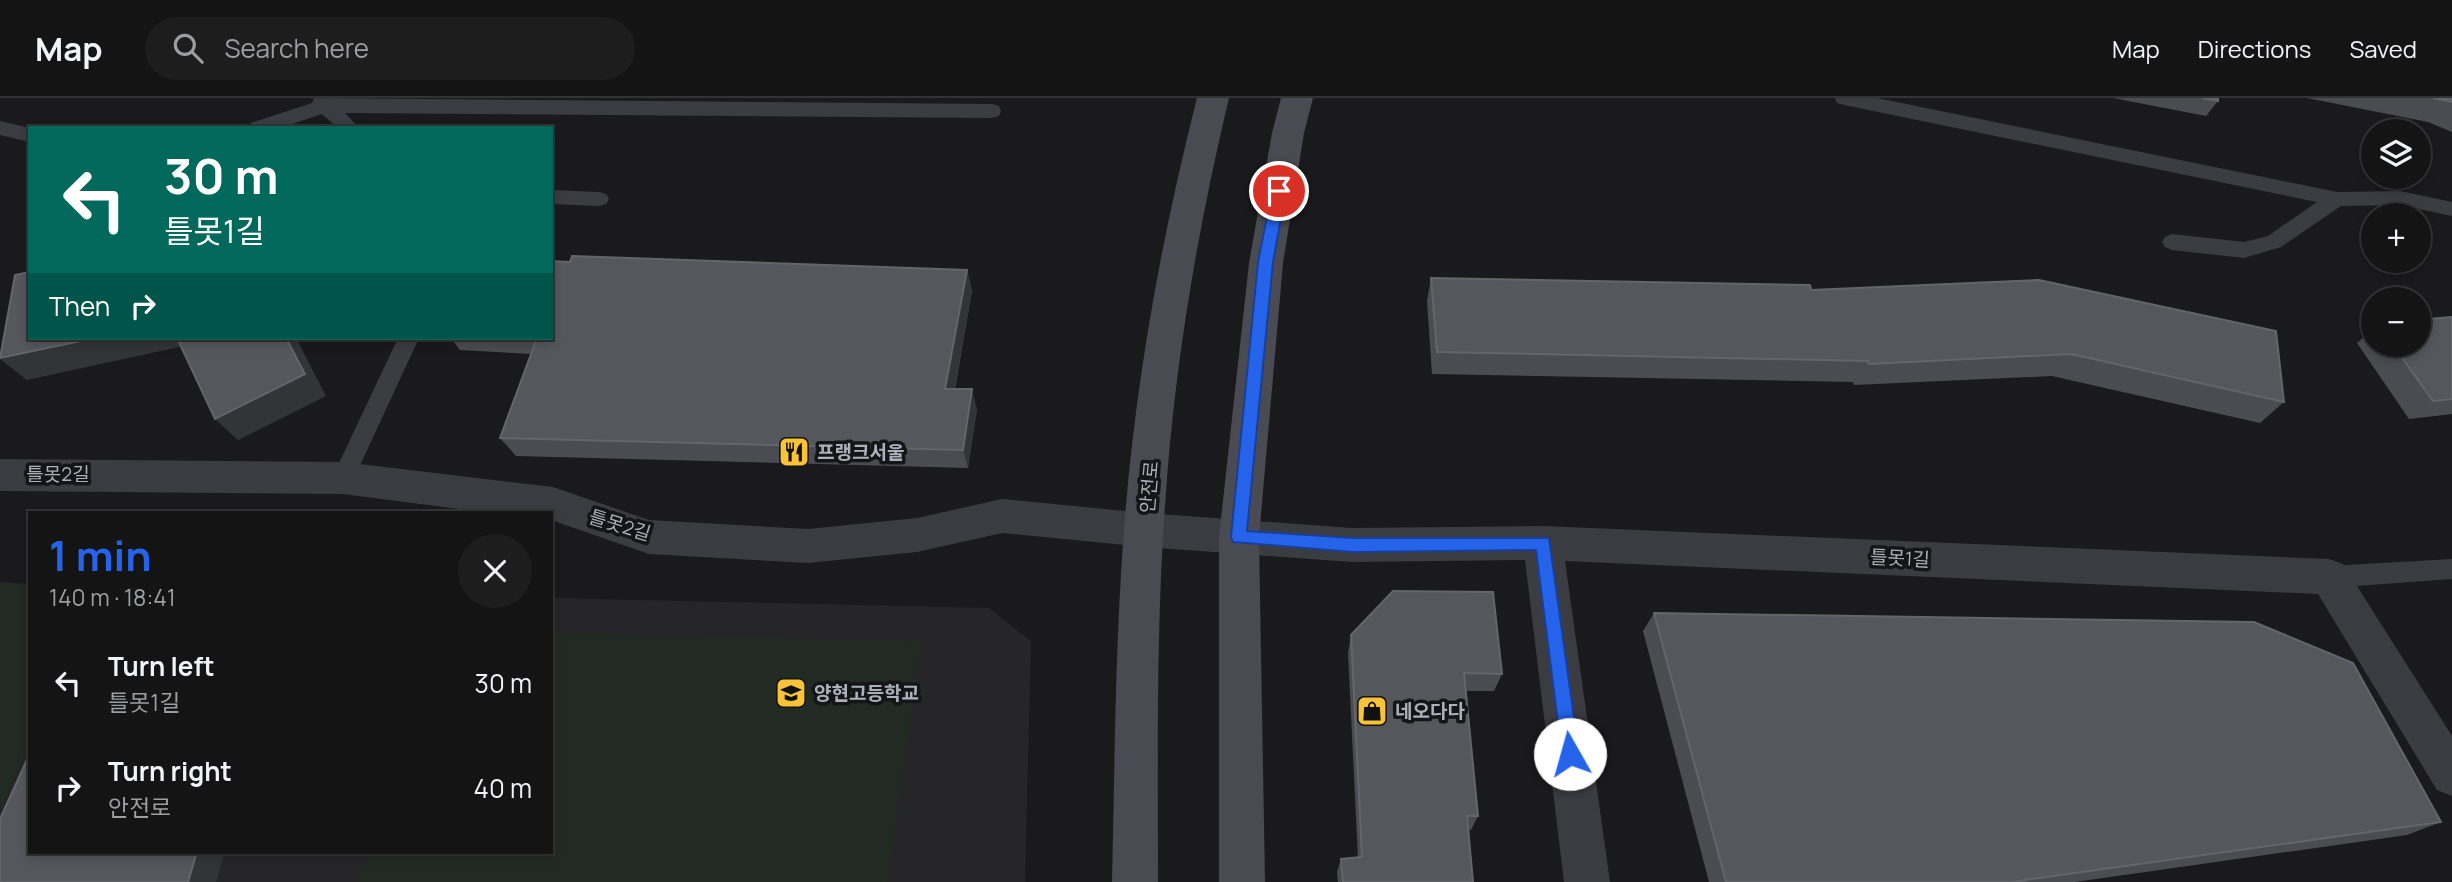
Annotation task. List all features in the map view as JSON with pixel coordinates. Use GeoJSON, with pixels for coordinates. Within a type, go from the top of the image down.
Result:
{"type":"FeatureCollection","features":[{"type":"Feature","properties":{"kind":"street","name":"안전로"},"geometry":{"type":"LineString","coordinates":[[1135,882],[1138,641],[1157,385],[1195,164],[1213,98]]}},
{"type":"Feature","properties":{"kind":"street"},"geometry":{"type":"LineString","coordinates":[[1242,882],[1239,537],[1266,262],[1288,133],[1297,98]]}},
{"type":"Feature","properties":{"kind":"street","name":"틀못2길"},"geometry":{"type":"LineString","coordinates":[[0,475],[344,478],[554,503],[649,537],[808,546],[918,535],[1002,516],[1239,537]]}},
{"type":"Feature","properties":{"kind":"street","name":"틀못1길"},"geometry":{"type":"LineString","coordinates":[[1239,537],[1352,545],[1543,543],[2329,577]]}},
{"type":"Feature","properties":{"kind":"street"},"geometry":{"type":"LineString","coordinates":[[1543,543],[1587,882]]}},
{"type":"Feature","properties":{"kind":"street"},"geometry":{"type":"LineString","coordinates":[[2329,577],[2452,775]]}},
{"type":"Feature","properties":{"kind":"lane"},"geometry":{"type":"LineString","coordinates":[[1844,98],[2337,199],[2400,198],[2452,209]]}},
{"type":"Feature","properties":{"kind":"lane"},"geometry":{"type":"LineString","coordinates":[[263,126],[322,102],[992,111]]}},
{"type":"Feature","properties":{"kind":"lane"},"geometry":{"type":"LineString","coordinates":[[322,102],[348,126]]}},
{"type":"Feature","properties":{"kind":"lane"},"geometry":{"type":"LineString","coordinates":[[0,128],[28,135]]}},
{"type":"Feature","properties":{"kind":"lane"},"geometry":{"type":"LineString","coordinates":[[553,197],[598,199]]}},
{"type":"Feature","properties":{"kind":"lane"},"geometry":{"type":"LineString","coordinates":[[2172,242],[2245,250],[2274,242],[2337,199]]}},
{"type":"Feature","properties":{"kind":"lane"},"geometry":{"type":"LineString","coordinates":[[344,478],[407,340]]}},
{"type":"Feature","properties":{"kind":"lane"},"geometry":{"type":"LineString","coordinates":[[2329,577],[2452,569]]}},
{"type":"Feature","properties":{"kind":"shaded area"},"geometry":{"type":"Polygon","coordinates":[[[0,582],[28,584],[28,749],[0,808],[0,582]]]}},
{"type":"Feature","properties":{"kind":"shaded area","name":"양현고등학교"},"geometry":{"type":"Polygon","coordinates":[[[553,598],[989,608],[1031,641],[1025,882],[0,882],[0,808],[28,749],[28,854],[553,854],[553,598]]]}},
{"type":"Feature","properties":{"kind":"shaded area","name":"양현고등학교"},"geometry":{"type":"Polygon","coordinates":[[[553,633],[921,641],[887,882],[358,882],[367,854],[553,854],[553,633]]]}},
{"type":"Feature","properties":{"kind":"building"},"geometry":{"type":"Polygon","coordinates":[[[2433,98],[2452,98],[2452,102],[2449,101],[2433,98]]]}},
{"type":"Feature","properties":{"kind":"building"},"geometry":{"type":"Polygon","coordinates":[[[572,256],[967,270],[945,389],[972,389],[963,450],[500,438],[536,340],[553,340],[553,261],[570,262],[572,256]]]}},
{"type":"Feature","properties":{"kind":"building"},"geometry":{"type":"Polygon","coordinates":[[[28,272],[28,340],[86,340],[0,358],[15,275],[28,272]]]}},
{"type":"Feature","properties":{"kind":"building"},"geometry":{"type":"Polygon","coordinates":[[[1431,278],[1810,285],[1811,290],[2039,280],[2276,331],[2284,402],[2071,354],[1869,364],[1868,361],[1437,352],[1431,278]]]}},
{"type":"Feature","properties":{"kind":"building"},"geometry":{"type":"Polygon","coordinates":[[[2452,317],[2452,399],[2433,401],[2402,357],[2431,357],[2431,319],[2452,317]]]}},
{"type":"Feature","properties":{"kind":"building"},"geometry":{"type":"Polygon","coordinates":[[[178,340],[287,340],[305,374],[215,419],[178,340]]]}},
{"type":"Feature","properties":{"kind":"building"},"geometry":{"type":"Polygon","coordinates":[[[1393,591],[1493,592],[1502,674],[1464,673],[1478,816],[1467,816],[1473,882],[1343,882],[1341,859],[1362,857],[1351,635],[1393,591]]]}},
{"type":"Feature","properties":{"kind":"building"},"geometry":{"type":"Polygon","coordinates":[[[1654,613],[2254,622],[2353,663],[2441,822],[2011,882],[1726,882],[1654,613]]]}},
{"type":"Feature","properties":{"kind":"building"},"geometry":{"type":"Polygon","coordinates":[[[28,757],[28,854],[196,854],[188,882],[0,882],[0,819],[28,757]]]}},
{"type":"Feature","properties":{"kind":"place","name":"프랭크서울"},"geometry":{"type":"Point","coordinates":[794,452]}},
{"type":"Feature","properties":{"kind":"place","name":"양현고등학교"},"geometry":{"type":"Point","coordinates":[791,693]}},
{"type":"Feature","properties":{"kind":"place","name":"네오다다"},"geometry":{"type":"Point","coordinates":[1372,711]}},
{"type":"Feature","properties":{"kind":"route"},"geometry":{"type":"LineString","coordinates":[[1279,191],[1266,262],[1239,537],[1352,545],[1543,543],[1570,754]]}}]}
